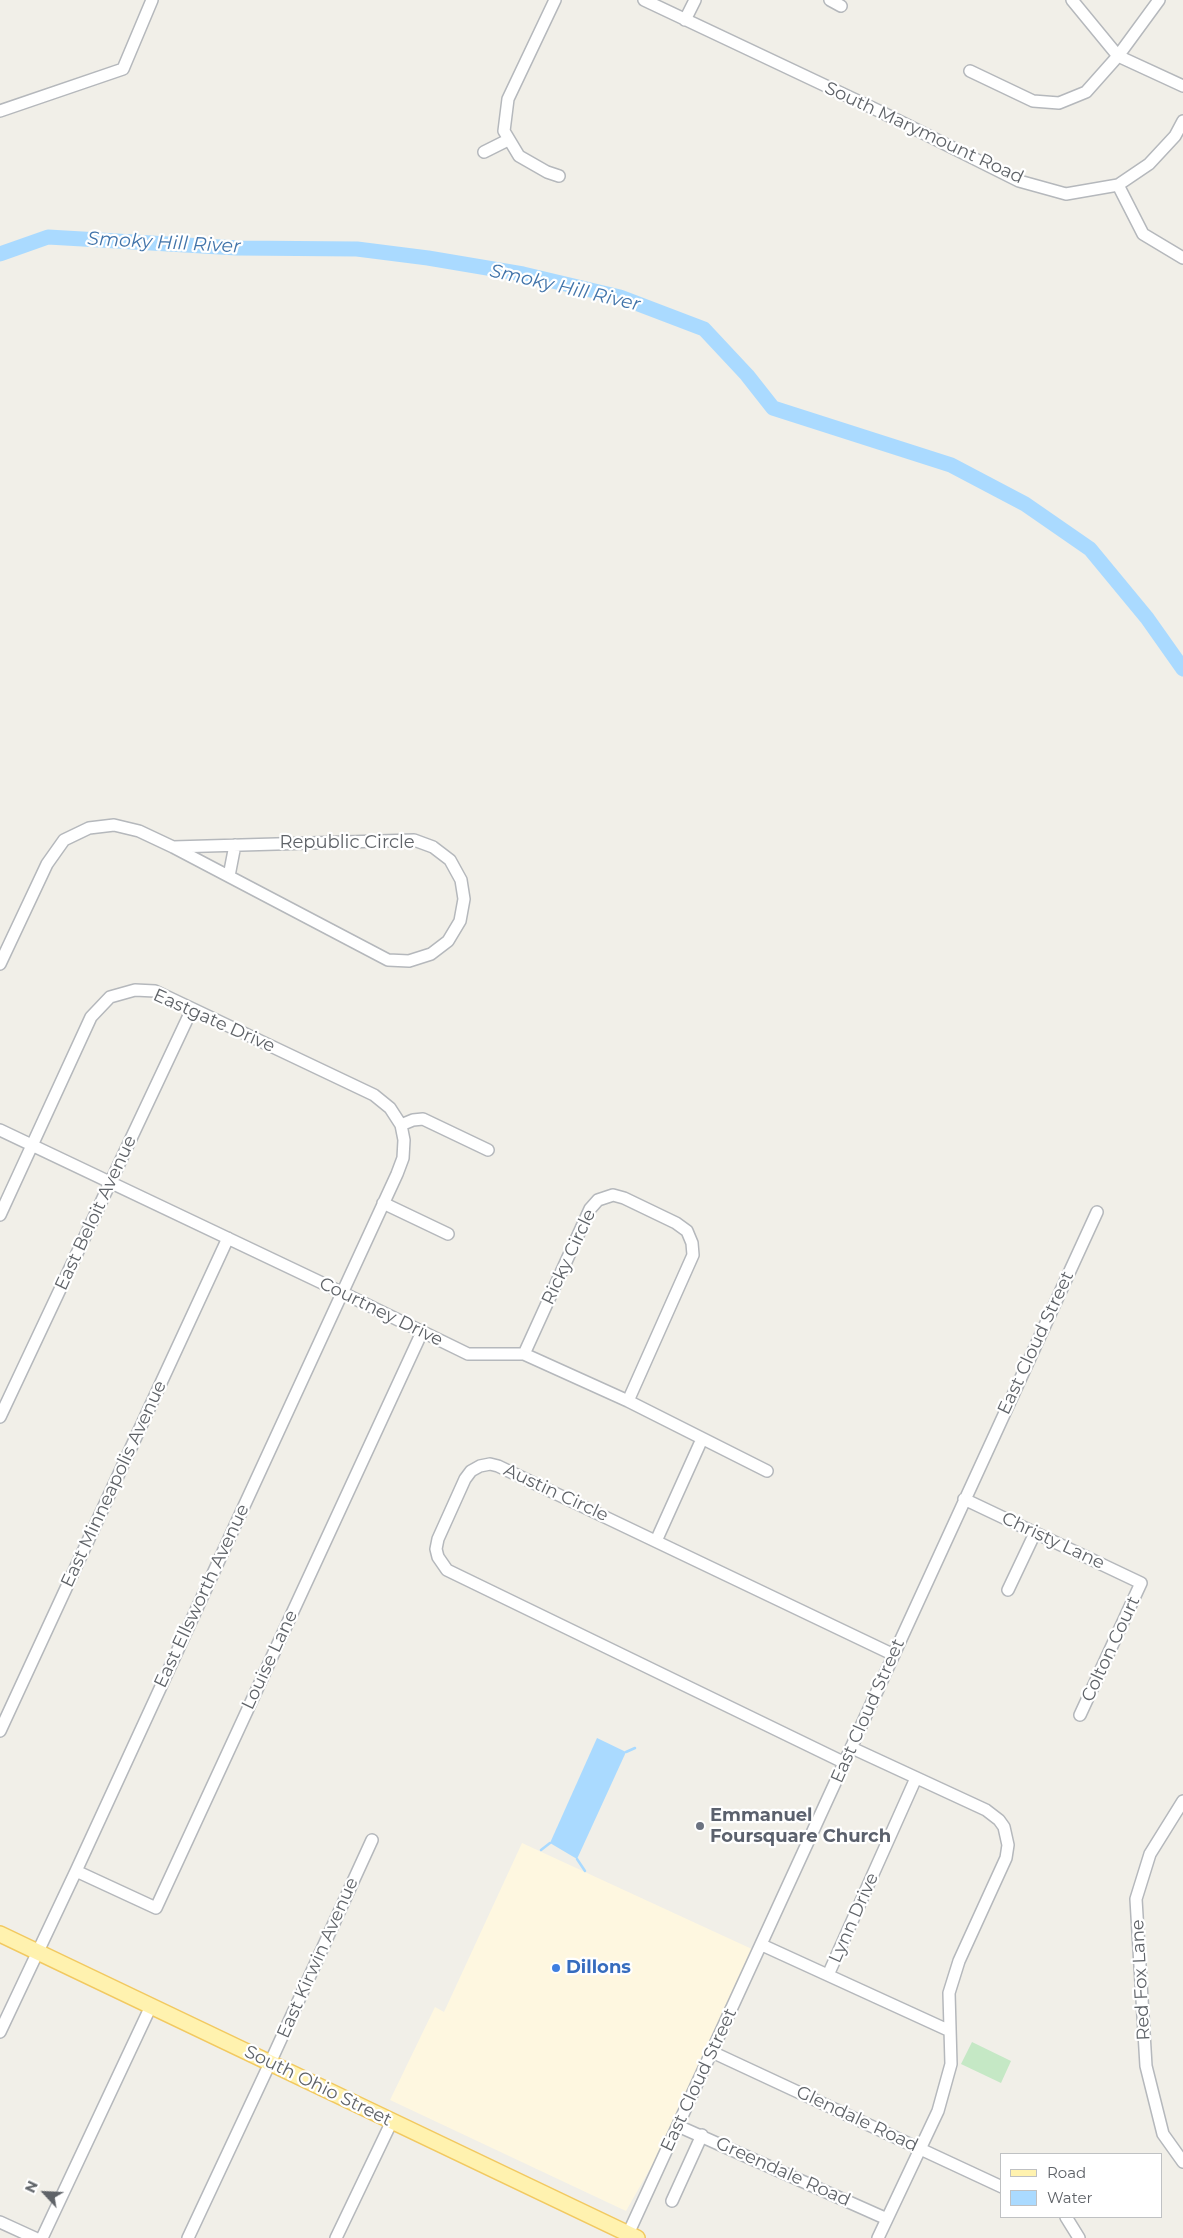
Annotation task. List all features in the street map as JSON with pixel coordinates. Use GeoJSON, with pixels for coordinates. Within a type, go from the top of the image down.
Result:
{"type":"FeatureCollection","features":[{"type":"Feature","properties":{"kind":"main road","name":"South Ohio Street"},"geometry":{"type":"LineString","coordinates":[[0,1934],[630,2237]]}},
{"type":"Feature","properties":{"kind":"street"},"geometry":{"type":"LineString","coordinates":[[0,111],[123,69],[152,0]]}},
{"type":"Feature","properties":{"kind":"street"},"geometry":{"type":"LineString","coordinates":[[554,0],[508,99],[504,131],[519,156],[547,172],[559,176]]}},
{"type":"Feature","properties":{"kind":"street","name":"South Marymount Road"},"geometry":{"type":"LineString","coordinates":[[644,0],[879,111],[1019,181],[1066,194],[1118,185]]}},
{"type":"Feature","properties":{"kind":"street"},"geometry":{"type":"LineString","coordinates":[[686,20],[695,0]]}},
{"type":"Feature","properties":{"kind":"street"},"geometry":{"type":"LineString","coordinates":[[830,0],[841,6]]}},
{"type":"Feature","properties":{"kind":"street"},"geometry":{"type":"LineString","coordinates":[[1072,0],[1118,56],[1183,86]]}},
{"type":"Feature","properties":{"kind":"street"},"geometry":{"type":"LineString","coordinates":[[970,70],[1033,101],[1059,103],[1086,92],[1118,56],[1159,0]]}},
{"type":"Feature","properties":{"kind":"street"},"geometry":{"type":"LineString","coordinates":[[1183,121],[1175,136],[1149,164],[1118,185],[1143,234],[1183,258]]}},
{"type":"Feature","properties":{"kind":"street"},"geometry":{"type":"LineString","coordinates":[[484,152],[508,140]]}},
{"type":"Feature","properties":{"kind":"street","name":"Republic Circle"},"geometry":{"type":"LineString","coordinates":[[0,964],[47,864],[64,840],[89,828],[114,824],[139,831],[173,847],[388,960],[409,961],[431,954],[448,940],[460,921],[464,899],[462,880],[450,860],[433,847],[414,840],[173,847]]}},
{"type":"Feature","properties":{"kind":"street"},"geometry":{"type":"LineString","coordinates":[[228,876],[235,845]]}},
{"type":"Feature","properties":{"kind":"street","name":"Eastgate Drive"},"geometry":{"type":"LineString","coordinates":[[0,1214],[91,1017],[110,998],[136,990],[155,991],[374,1095],[390,1108],[400,1125],[404,1140],[403,1158]]}},
{"type":"Feature","properties":{"kind":"street","name":"East Beloit Avenue"},"geometry":{"type":"LineString","coordinates":[[0,1417],[192,1009]]}},
{"type":"Feature","properties":{"kind":"street"},"geometry":{"type":"LineString","coordinates":[[400,1125],[413,1120],[423,1119],[488,1150]]}},
{"type":"Feature","properties":{"kind":"street","name":"Courtney Drive"},"geometry":{"type":"LineString","coordinates":[[0,1130],[342,1292],[468,1354],[524,1354],[628,1400],[767,1471]]}},
{"type":"Feature","properties":{"kind":"street","name":"East Ellsworth Avenue"},"geometry":{"type":"LineString","coordinates":[[0,2032],[76,1871],[403,1158]]}},
{"type":"Feature","properties":{"kind":"street","name":"Ricky Circle"},"geometry":{"type":"LineString","coordinates":[[524,1354],[590,1209],[598,1200],[607,1196],[614,1195],[624,1198],[676,1223],[687,1231],[692,1243],[693,1255],[628,1400]]}},
{"type":"Feature","properties":{"kind":"street"},"geometry":{"type":"LineString","coordinates":[[383,1203],[448,1234]]}},
{"type":"Feature","properties":{"kind":"street","name":"East Cloud Street"},"geometry":{"type":"LineString","coordinates":[[630,2237],[678,2126],[1097,1212]]}},
{"type":"Feature","properties":{"kind":"street","name":"East Minneapolis Avenue"},"geometry":{"type":"LineString","coordinates":[[0,1731],[228,1238]]}},
{"type":"Feature","properties":{"kind":"street","name":"Louise Lane"},"geometry":{"type":"LineString","coordinates":[[76,1871],[156,1908],[422,1332]]}},
{"type":"Feature","properties":{"kind":"street"},"geometry":{"type":"LineString","coordinates":[[656,1541],[702,1438]]}},
{"type":"Feature","properties":{"kind":"street","name":"Austin Circle"},"geometry":{"type":"LineString","coordinates":[[845,1763],[455,1575],[442,1565],[436,1549],[438,1539],[465,1479],[471,1471],[490,1464],[498,1466],[894,1655]]}},
{"type":"Feature","properties":{"kind":"street","name":"Christy Lane"},"geometry":{"type":"LineString","coordinates":[[964,1499],[1141,1583]]}},
{"type":"Feature","properties":{"kind":"street"},"geometry":{"type":"LineString","coordinates":[[1008,1590],[1035,1533]]}},
{"type":"Feature","properties":{"kind":"street","name":"Colton Court"},"geometry":{"type":"LineString","coordinates":[[1080,1715],[1141,1583]]}},
{"type":"Feature","properties":{"kind":"street"},"geometry":{"type":"LineString","coordinates":[[852,1748],[986,1810],[999,1820],[1007,1836],[1006,1858],[959,1961],[949,1993],[951,2064],[938,2111],[878,2238]]}},
{"type":"Feature","properties":{"kind":"street","name":"Lynn Drive"},"geometry":{"type":"LineString","coordinates":[[828,1975],[916,1778]]}},
{"type":"Feature","properties":{"kind":"street","name":"Red Fox Lane"},"geometry":{"type":"LineString","coordinates":[[1183,1801],[1150,1854],[1136,1899],[1146,2066],[1162,2134],[1183,2162]]}},
{"type":"Feature","properties":{"kind":"street","name":"East Kirwin Avenue"},"geometry":{"type":"LineString","coordinates":[[188,2238],[372,1840]]}},
{"type":"Feature","properties":{"kind":"street"},"geometry":{"type":"LineString","coordinates":[[762,1945],[950,2031]]}},
{"type":"Feature","properties":{"kind":"street"},"geometry":{"type":"LineString","coordinates":[[42,2238],[151,2006]]}},
{"type":"Feature","properties":{"kind":"street","name":"Glendale Road"},"geometry":{"type":"LineString","coordinates":[[712,2052],[1000,2186]]}},
{"type":"Feature","properties":{"kind":"street"},"geometry":{"type":"LineString","coordinates":[[336,2238],[392,2121]]}},
{"type":"Feature","properties":{"kind":"street","name":"Greendale Road"},"geometry":{"type":"LineString","coordinates":[[678,2126],[702,2135],[887,2219]]}},
{"type":"Feature","properties":{"kind":"street"},"geometry":{"type":"LineString","coordinates":[[672,2201],[702,2135]]}},
{"type":"Feature","properties":{"kind":"street"},"geometry":{"type":"LineString","coordinates":[[1067,2218],[1079,2238]]}},
{"type":"Feature","properties":{"kind":"street"},"geometry":{"type":"LineString","coordinates":[[0,2222],[35,2238]]}},
{"type":"Feature","properties":{"kind":"shaded area"},"geometry":{"type":"Polygon","coordinates":[[[522,1843],[754,1950],[664,2144],[626,2211],[390,2100],[435,2007],[444,2012],[522,1843]]]}},
{"type":"Feature","properties":{"kind":"green space"},"geometry":{"type":"Polygon","coordinates":[[[972,2042],[1011,2061],[1001,2083],[961,2064],[972,2042]]]}},
{"type":"Feature","properties":{"kind":"water"},"geometry":{"type":"Polygon","coordinates":[[[597,1738],[626,1752],[577,1859],[550,1843],[597,1738]]]}},
{"type":"Feature","properties":{"kind":"waterway","name":"Smoky Hill River"},"geometry":{"type":"LineString","coordinates":[[0,254],[48,237],[237,248],[357,249],[428,258],[523,274],[620,297],[704,329],[747,375],[773,408],[951,465],[1025,504],[1090,549],[1147,618],[1183,669]]}},
{"type":"Feature","properties":{"kind":"waterway"},"geometry":{"type":"LineString","coordinates":[[626,1752],[635,1748]]}},
{"type":"Feature","properties":{"kind":"waterway"},"geometry":{"type":"LineString","coordinates":[[541,1850],[550,1843]]}},
{"type":"Feature","properties":{"kind":"waterway"},"geometry":{"type":"LineString","coordinates":[[577,1859],[585,1871]]}},
{"type":"Feature","properties":{"kind":"place","name":"Emmanuel Foursquare Church"},"geometry":{"type":"Point","coordinates":[700,1826]}},
{"type":"Feature","properties":{"kind":"place","name":"Dillons"},"geometry":{"type":"Point","coordinates":[556,1968]}}]}
